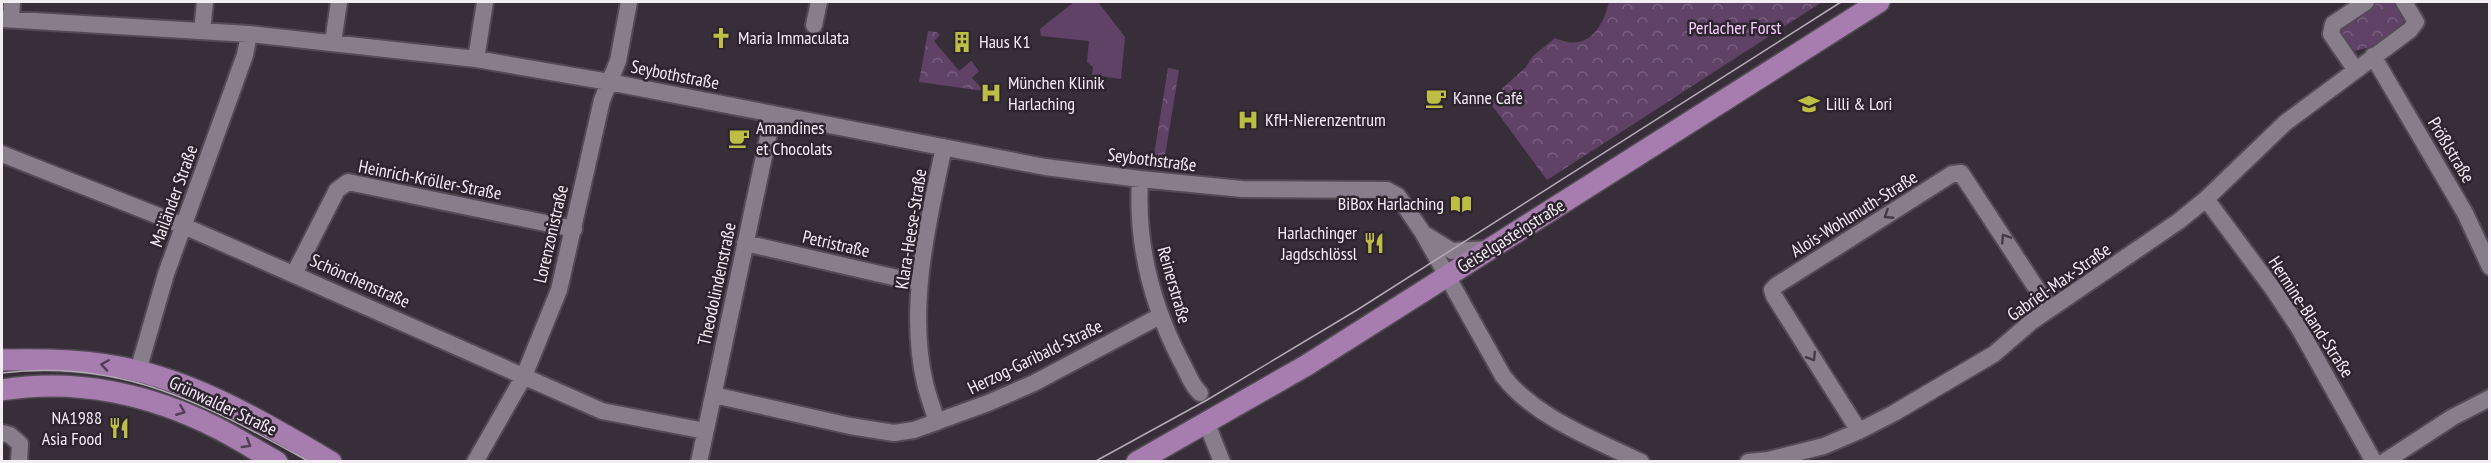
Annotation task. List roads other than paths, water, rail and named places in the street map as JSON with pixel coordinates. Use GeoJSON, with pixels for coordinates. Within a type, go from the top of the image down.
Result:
{"type":"FeatureCollection","features":[{"type":"Feature","properties":{"kind":"main road","name":"Geiselgasteigstraße"},"geometry":{"type":"LineString","coordinates":[[1137,462],[1276,384],[1879,2]]}},
{"type":"Feature","properties":{"kind":"main road","name":"Grünwalder Straße"},"geometry":{"type":"LineString","coordinates":[[2,360],[81,362],[138,371],[208,396],[273,428],[332,462]]}},
{"type":"Feature","properties":{"kind":"main road","name":"Grünwalder Straße"},"geometry":{"type":"LineString","coordinates":[[2,390],[61,386],[127,394],[160,403],[196,418],[277,462]]}},
{"type":"Feature","properties":{"kind":"street"},"geometry":{"type":"LineString","coordinates":[[6,19],[12,2]]}},
{"type":"Feature","properties":{"kind":"street"},"geometry":{"type":"LineString","coordinates":[[202,31],[205,2]]}},
{"type":"Feature","properties":{"kind":"street"},"geometry":{"type":"LineString","coordinates":[[333,42],[339,2]]}},
{"type":"Feature","properties":{"kind":"street"},"geometry":{"type":"LineString","coordinates":[[476,59],[485,2]]}},
{"type":"Feature","properties":{"kind":"street","name":"Lorenzonistraße"},"geometry":{"type":"LineString","coordinates":[[475,462],[524,376],[559,290],[602,100],[618,61],[629,2]]}},
{"type":"Feature","properties":{"kind":"street"},"geometry":{"type":"LineString","coordinates":[[814,25],[819,2]]}},
{"type":"Feature","properties":{"kind":"street"},"geometry":{"type":"LineString","coordinates":[[2355,69],[2331,34],[2333,24],[2366,2]]}},
{"type":"Feature","properties":{"kind":"street","name":"Gabriel-Max-Straße"},"geometry":{"type":"LineString","coordinates":[[1748,462],[1768,460],[1815,449],[1858,431],[1894,413],[1995,354],[2031,322],[2135,253],[2205,199],[2284,123],[2410,30],[2416,22],[2404,2]]}},
{"type":"Feature","properties":{"kind":"street","name":"Seybothstraße"},"geometry":{"type":"LineString","coordinates":[[6,19],[249,34],[476,59],[609,82],[1045,167],[1140,179],[1242,189],[1387,190],[1403,203],[1447,277]]}},
{"type":"Feature","properties":{"kind":"street","name":"Mailänder Straße"},"geometry":{"type":"LineString","coordinates":[[138,371],[166,274],[244,60],[249,34]]}},
{"type":"Feature","properties":{"kind":"street","name":"Prößlstraße"},"geometry":{"type":"LineString","coordinates":[[2373,56],[2455,194],[2490,267]]}},
{"type":"Feature","properties":{"kind":"street","name":"Theodolindenstraße"},"geometry":{"type":"LineString","coordinates":[[699,462],[773,114]]}},
{"type":"Feature","properties":{"kind":"street","name":"Klara-Heese-Straße"},"geometry":{"type":"LineString","coordinates":[[937,422],[924,382],[919,323],[919,283],[944,147]]}},
{"type":"Feature","properties":{"kind":"street","name":"Schönchenstraße"},"geometry":{"type":"LineString","coordinates":[[2,154],[184,226],[602,411],[705,432]]}},
{"type":"Feature","properties":{"kind":"street","name":"Alois-Wohlmuth-Straße"},"geometry":{"type":"LineString","coordinates":[[1858,431],[1774,296],[1772,290],[1777,285],[1952,174],[1961,173],[2050,309]]}},
{"type":"Feature","properties":{"kind":"street","name":"Reinerstraße"},"geometry":{"type":"LineString","coordinates":[[1140,179],[1138,201],[1142,240],[1154,297],[1173,345],[1200,393]]}},
{"type":"Feature","properties":{"kind":"street","name":"Heinrich-Kröller-Straße"},"geometry":{"type":"LineString","coordinates":[[294,274],[337,189],[348,182],[574,229]]}},
{"type":"Feature","properties":{"kind":"street","name":"Hermine-Bland-Straße"},"geometry":{"type":"LineString","coordinates":[[2205,199],[2299,328],[2374,462]]}},
{"type":"Feature","properties":{"kind":"street"},"geometry":{"type":"LineString","coordinates":[[1422,233],[1452,251],[1491,249]]}},
{"type":"Feature","properties":{"kind":"street","name":"Petristraße"},"geometry":{"type":"LineString","coordinates":[[745,243],[919,283]]}},
{"type":"Feature","properties":{"kind":"street"},"geometry":{"type":"LineString","coordinates":[[1447,277],[1503,376],[1515,392],[1585,436],[1641,462]]}},
{"type":"Feature","properties":{"kind":"street","name":"Herzog-Garibald-Straße"},"geometry":{"type":"LineString","coordinates":[[714,395],[850,426],[894,433],[914,430],[1034,383],[1160,316]]}},
{"type":"Feature","properties":{"kind":"street"},"geometry":{"type":"LineString","coordinates":[[2384,462],[2453,417],[2490,398]]}},
{"type":"Feature","properties":{"kind":"street"},"geometry":{"type":"LineString","coordinates":[[1207,424],[1222,462]]}},
{"type":"Feature","properties":{"kind":"street"},"geometry":{"type":"LineString","coordinates":[[2,433],[10,435],[20,444],[19,462]]}},
{"type":"Feature","properties":{"kind":"tram line"},"geometry":{"type":"LineString","coordinates":[[1094,462],[1207,400],[1357,310],[1841,2]]}},
{"type":"Feature","properties":{"kind":"tram line"},"geometry":{"type":"LineString","coordinates":[[2,373],[46,370],[87,373],[126,380],[200,405],[310,462]]}},
{"type":"Feature","properties":{"kind":"place","name":"Maria Immaculata"},"geometry":{"type":"Point","coordinates":[721,38]}},
{"type":"Feature","properties":{"kind":"place","name":"Haus K1"},"geometry":{"type":"Point","coordinates":[962,42]}},
{"type":"Feature","properties":{"kind":"place","name":"München Klinik Harlaching"},"geometry":{"type":"Point","coordinates":[991,93]}},
{"type":"Feature","properties":{"kind":"place","name":"Kanne Café"},"geometry":{"type":"Point","coordinates":[1436,98]}},
{"type":"Feature","properties":{"kind":"place","name":"Lilli & Lori"},"geometry":{"type":"Point","coordinates":[1809,104]}},
{"type":"Feature","properties":{"kind":"place","name":"KfH-Nierenzentrum"},"geometry":{"type":"Point","coordinates":[1248,120]}},
{"type":"Feature","properties":{"kind":"place","name":"Amandines et Chocolats"},"geometry":{"type":"Point","coordinates":[739,138]}},
{"type":"Feature","properties":{"kind":"place","name":"BiBox Harlaching"},"geometry":{"type":"Point","coordinates":[1461,204]}},
{"type":"Feature","properties":{"kind":"place","name":"Harlachinger Jagdschlössl"},"geometry":{"type":"Point","coordinates":[1374,243]}},
{"type":"Feature","properties":{"kind":"place","name":"NA1988 Asia Food"},"geometry":{"type":"Point","coordinates":[119,428]}},
{"type":"Feature","properties":{"kind":"park label","name":"Perlacher Forst"},"geometry":{"type":"Point","coordinates":[1735,28]}}]}
